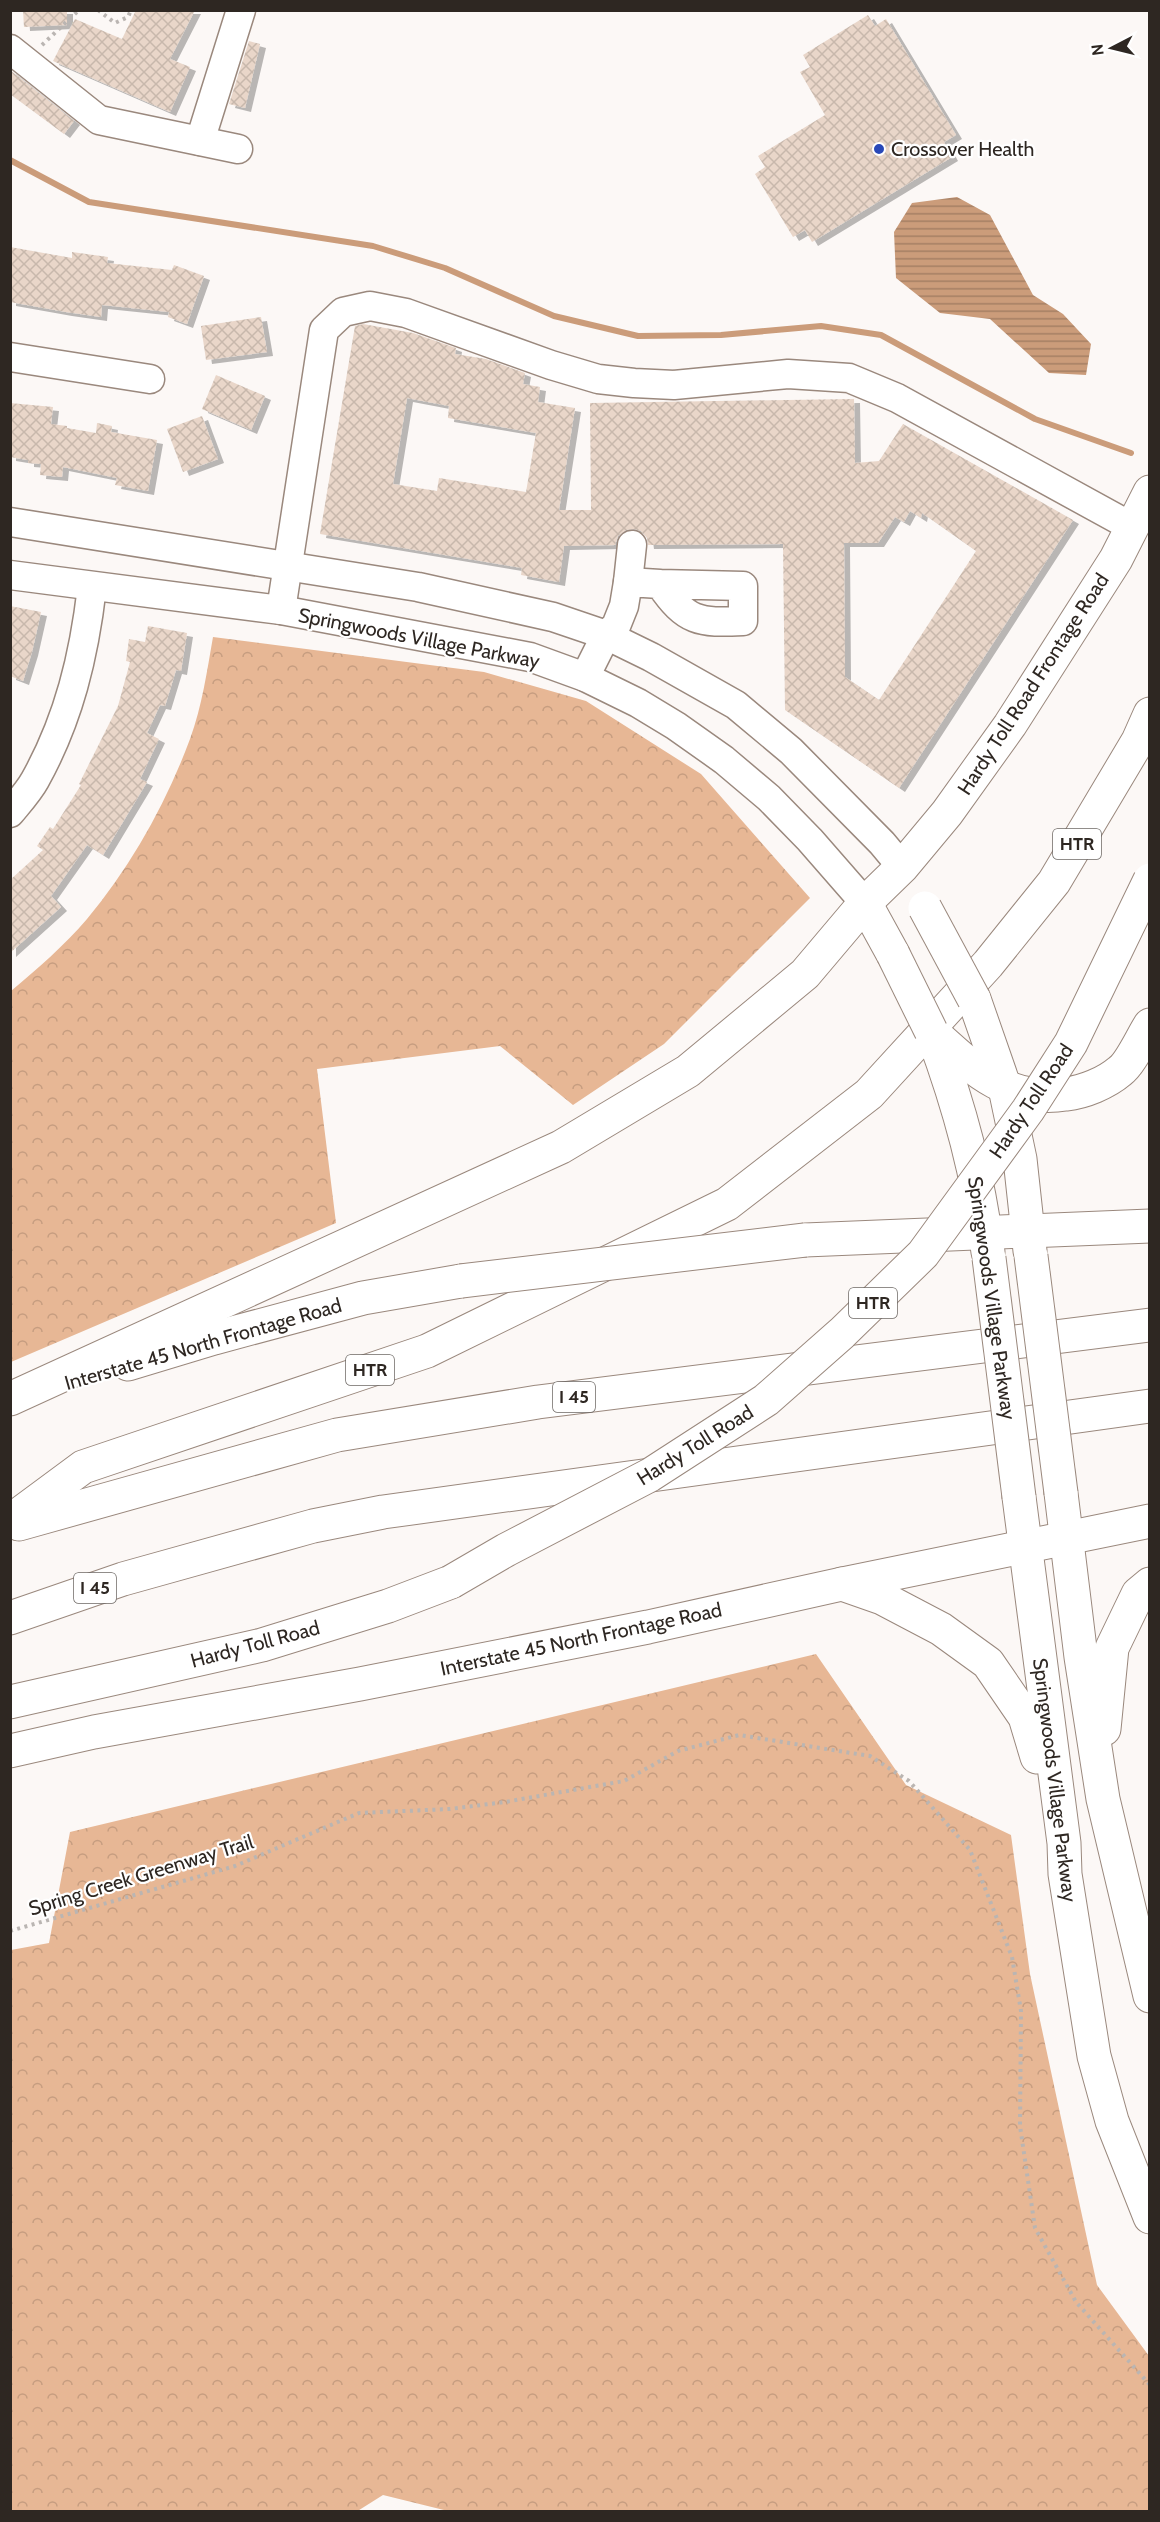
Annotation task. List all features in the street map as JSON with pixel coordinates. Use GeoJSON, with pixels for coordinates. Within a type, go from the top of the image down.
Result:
{"type":"FeatureCollection","features":[{"type":"Feature","properties":{"kind":"main road","name":"Hardy Toll Road Frontage Road"},"geometry":{"type":"LineString","coordinates":[[10,1400],[561,1147],[688,1071],[805,974],[865,903],[902,867],[947,813],[1010,725],[1116,559],[1149,492]]}},
{"type":"Feature","properties":{"kind":"main road","name":"HTR"},"geometry":{"type":"LineString","coordinates":[[10,1521],[83,1467],[427,1351],[727,1204],[868,1094],[988,964],[1054,882],[1138,741],[1149,714]]}},
{"type":"Feature","properties":{"kind":"main road","name":"Springwoods Village Parkway"},"geometry":{"type":"LineString","coordinates":[[902,867],[974,999],[994,1076],[1020,1159],[1061,1493],[1099,1775],[1149,1996]]}},
{"type":"Feature","properties":{"kind":"main road","name":"Hardy Toll Road"},"geometry":{"type":"LineString","coordinates":[[10,1702],[262,1645],[388,1606],[450,1582],[650,1475],[766,1400],[842,1333],[923,1254],[1028,1110],[1071,1043],[1149,880]]}},
{"type":"Feature","properties":{"kind":"main road","name":"Springwoods Village Parkway"},"geometry":{"type":"LineString","coordinates":[[865,903],[931,1031],[957,1099],[981,1200],[1064,1843],[1065,1874],[1094,2056],[1112,2121],[1149,2217]]}},
{"type":"Feature","properties":{"kind":"main road"},"geometry":{"type":"LineString","coordinates":[[931,1031],[994,1076],[1045,1097],[1082,1092],[1121,1071],[1149,1025]]}},
{"type":"Feature","properties":{"kind":"main road"},"geometry":{"type":"LineString","coordinates":[[1020,1159],[1032,1130],[1044,1110],[1067,1094]]}},
{"type":"Feature","properties":{"kind":"main road","name":"Interstate 45 North Frontage Road"},"geometry":{"type":"LineString","coordinates":[[10,1400],[214,1338],[352,1301],[461,1281],[805,1240],[1030,1244],[1149,1226]]}},
{"type":"Feature","properties":{"kind":"main road","name":"I 45"},"geometry":{"type":"LineString","coordinates":[[10,1526],[337,1435],[538,1402],[1149,1325]]}},
{"type":"Feature","properties":{"kind":"main road","name":"I 45"},"geometry":{"type":"LineString","coordinates":[[10,1618],[123,1579],[313,1526],[383,1512],[1149,1406]]}},
{"type":"Feature","properties":{"kind":"main road","name":"Interstate 45 North Frontage Road"},"geometry":{"type":"LineString","coordinates":[[10,1751],[94,1732],[360,1684],[648,1628],[842,1584],[1149,1521]]}},
{"type":"Feature","properties":{"kind":"main road"},"geometry":{"type":"LineString","coordinates":[[842,1584],[882,1598],[940,1629],[988,1663],[1025,1717],[1040,1765],[1049,1844],[1065,1874]]}},
{"type":"Feature","properties":{"kind":"main road"},"geometry":{"type":"LineString","coordinates":[[1099,1775],[1113,1648],[1138,1594],[1149,1584]]}},
{"type":"Feature","properties":{"kind":"street"},"geometry":{"type":"LineString","coordinates":[[200,141],[241,10]]}},
{"type":"Feature","properties":{"kind":"street"},"geometry":{"type":"LineString","coordinates":[[18,55],[99,120],[238,149]]}},
{"type":"Feature","properties":{"kind":"street"},"geometry":{"type":"LineString","coordinates":[[281,610],[324,330],[343,312],[370,306],[406,313],[551,365],[598,379],[674,385],[788,374],[849,378],[897,398],[1132,527]]}},
{"type":"Feature","properties":{"kind":"street"},"geometry":{"type":"LineString","coordinates":[[10,357],[150,379]]}},
{"type":"Feature","properties":{"kind":"street","name":"Springwoods Village Parkway"},"geometry":{"type":"LineString","coordinates":[[10,522],[418,587],[553,617],[606,635],[651,657],[736,705],[790,751],[882,843],[902,867]]}},
{"type":"Feature","properties":{"kind":"street"},"geometry":{"type":"LineString","coordinates":[[585,677],[606,635],[616,626],[624,606],[632,545]]}},
{"type":"Feature","properties":{"kind":"street","name":"Springwoods Village Parkway"},"geometry":{"type":"LineString","coordinates":[[10,575],[281,610],[530,657],[585,677],[638,703],[676,726],[724,760],[769,798],[810,840],[865,903]]}},
{"type":"Feature","properties":{"kind":"street"},"geometry":{"type":"LineString","coordinates":[[626,587],[660,584]]}},
{"type":"Feature","properties":{"kind":"street"},"geometry":{"type":"LineString","coordinates":[[10,813],[35,781],[64,718],[81,665],[92,587]]}},
{"type":"Feature","properties":{"kind":"path"},"geometry":{"type":"LineString","coordinates":[[18,55],[79,10]]}},
{"type":"Feature","properties":{"kind":"path"},"geometry":{"type":"LineString","coordinates":[[99,10],[115,23],[128,17],[131,10]]}},
{"type":"Feature","properties":{"kind":"path","name":"Spring Creek Greenway Trail"},"geometry":{"type":"LineString","coordinates":[[10,1930],[235,1866],[359,1813],[450,1809],[505,1802],[624,1781],[678,1751],[739,1735],[870,1756],[909,1781],[970,1850],[1012,1957],[1021,2011],[1020,2127],[1035,2228],[1076,2302],[1149,2385]]}},
{"type":"Feature","properties":{"kind":"green space"},"geometry":{"type":"Polygon","coordinates":[[[213,637],[484,672],[586,701],[701,774],[810,898],[664,1044],[573,1105],[500,1046],[317,1069],[336,1223],[11,1362],[11,991],[60,948],[87,919],[118,878],[146,834],[170,787],[190,739],[201,701],[213,637]]]}},
{"type":"Feature","properties":{"kind":"green space"},"geometry":{"type":"Polygon","coordinates":[[[816,1654],[906,1785],[1011,1835],[1030,1974],[1097,2285],[1149,2356],[1149,2511],[452,2512],[383,2495],[356,2512],[11,2511],[11,1950],[49,1943],[70,1832],[816,1654]]]}},
{"type":"Feature","properties":{"kind":"shaded area"},"geometry":{"type":"Polygon","coordinates":[[[957,197],[990,215],[1033,295],[1063,314],[1091,344],[1086,375],[1049,373],[990,319],[940,313],[896,278],[894,232],[912,203],[957,197]]]}},
{"type":"Feature","properties":{"kind":"building"},"geometry":{"type":"Polygon","coordinates":[[[23,10],[67,10],[67,25],[24,27],[23,10]]]}},
{"type":"Feature","properties":{"kind":"building"},"geometry":{"type":"Polygon","coordinates":[[[136,10],[195,10],[170,59],[190,67],[170,112],[53,61],[75,19],[122,39],[136,10]]]}},
{"type":"Feature","properties":{"kind":"building"},"geometry":{"type":"Polygon","coordinates":[[[868,15],[875,26],[886,19],[956,135],[944,142],[952,157],[812,242],[805,230],[793,237],[755,174],[765,167],[758,156],[825,115],[800,72],[810,67],[803,55],[868,15]]]}},
{"type":"Feature","properties":{"kind":"building"},"geometry":{"type":"Polygon","coordinates":[[[249,41],[260,44],[245,108],[229,104],[249,41]]]}},
{"type":"Feature","properties":{"kind":"building"},"geometry":{"type":"Polygon","coordinates":[[[10,70],[74,121],[64,134],[10,94],[10,70]]]}},
{"type":"Feature","properties":{"kind":"building"},"geometry":{"type":"Polygon","coordinates":[[[10,247],[72,258],[72,252],[108,257],[107,263],[172,270],[174,265],[204,276],[187,324],[168,317],[169,312],[102,305],[101,317],[66,312],[10,302],[10,247]]]}},
{"type":"Feature","properties":{"kind":"building"},"geometry":{"type":"Polygon","coordinates":[[[261,317],[267,352],[206,360],[201,326],[261,317]]]}},
{"type":"Feature","properties":{"kind":"building"},"geometry":{"type":"Polygon","coordinates":[[[363,324],[413,333],[456,348],[455,354],[486,359],[525,373],[523,384],[540,387],[538,402],[575,408],[559,510],[591,510],[590,403],[854,399],[855,463],[879,461],[903,424],[1073,520],[899,788],[785,710],[783,544],[648,545],[647,538],[641,531],[626,530],[618,536],[615,545],[564,546],[559,582],[521,575],[522,568],[320,534],[355,326],[363,324]],[[407,398],[393,484],[437,491],[439,478],[526,492],[536,433],[448,418],[449,406],[407,398]],[[910,511],[904,522],[895,517],[878,543],[844,543],[845,677],[879,700],[976,551],[922,513],[921,518],[910,511]]]}},
{"type":"Feature","properties":{"kind":"building"},"geometry":{"type":"Polygon","coordinates":[[[216,375],[265,396],[251,430],[202,409],[216,375]]]}},
{"type":"Feature","properties":{"kind":"building"},"geometry":{"type":"Polygon","coordinates":[[[10,403],[53,407],[51,424],[96,433],[97,423],[112,426],[111,432],[157,440],[148,491],[115,485],[117,478],[63,467],[62,477],[40,475],[41,464],[28,463],[28,460],[10,457],[10,403]]]}},
{"type":"Feature","properties":{"kind":"building"},"geometry":{"type":"Polygon","coordinates":[[[202,416],[218,459],[183,472],[167,429],[202,416]]]}},
{"type":"Feature","properties":{"kind":"building"},"geometry":{"type":"Polygon","coordinates":[[[10,606],[41,612],[23,681],[10,676],[10,606]]]}},
{"type":"Feature","properties":{"kind":"building"},"geometry":{"type":"Polygon","coordinates":[[[148,626],[187,633],[181,671],[176,670],[165,706],[160,705],[147,733],[159,739],[140,779],[147,782],[103,855],[87,845],[51,896],[61,907],[10,953],[10,880],[43,850],[37,846],[50,827],[53,829],[81,785],[79,784],[118,706],[130,662],[126,661],[129,639],[145,642],[148,626]]]}},
{"type":"Feature","properties":{"kind":"waterway"},"geometry":{"type":"LineString","coordinates":[[10,160],[89,202],[373,246],[445,268],[554,316],[638,336],[721,335],[821,326],[881,335],[1035,419],[1131,453]]}},
{"type":"Feature","properties":{"kind":"place","name":"Crossover Health"},"geometry":{"type":"Point","coordinates":[879,149]}}]}
